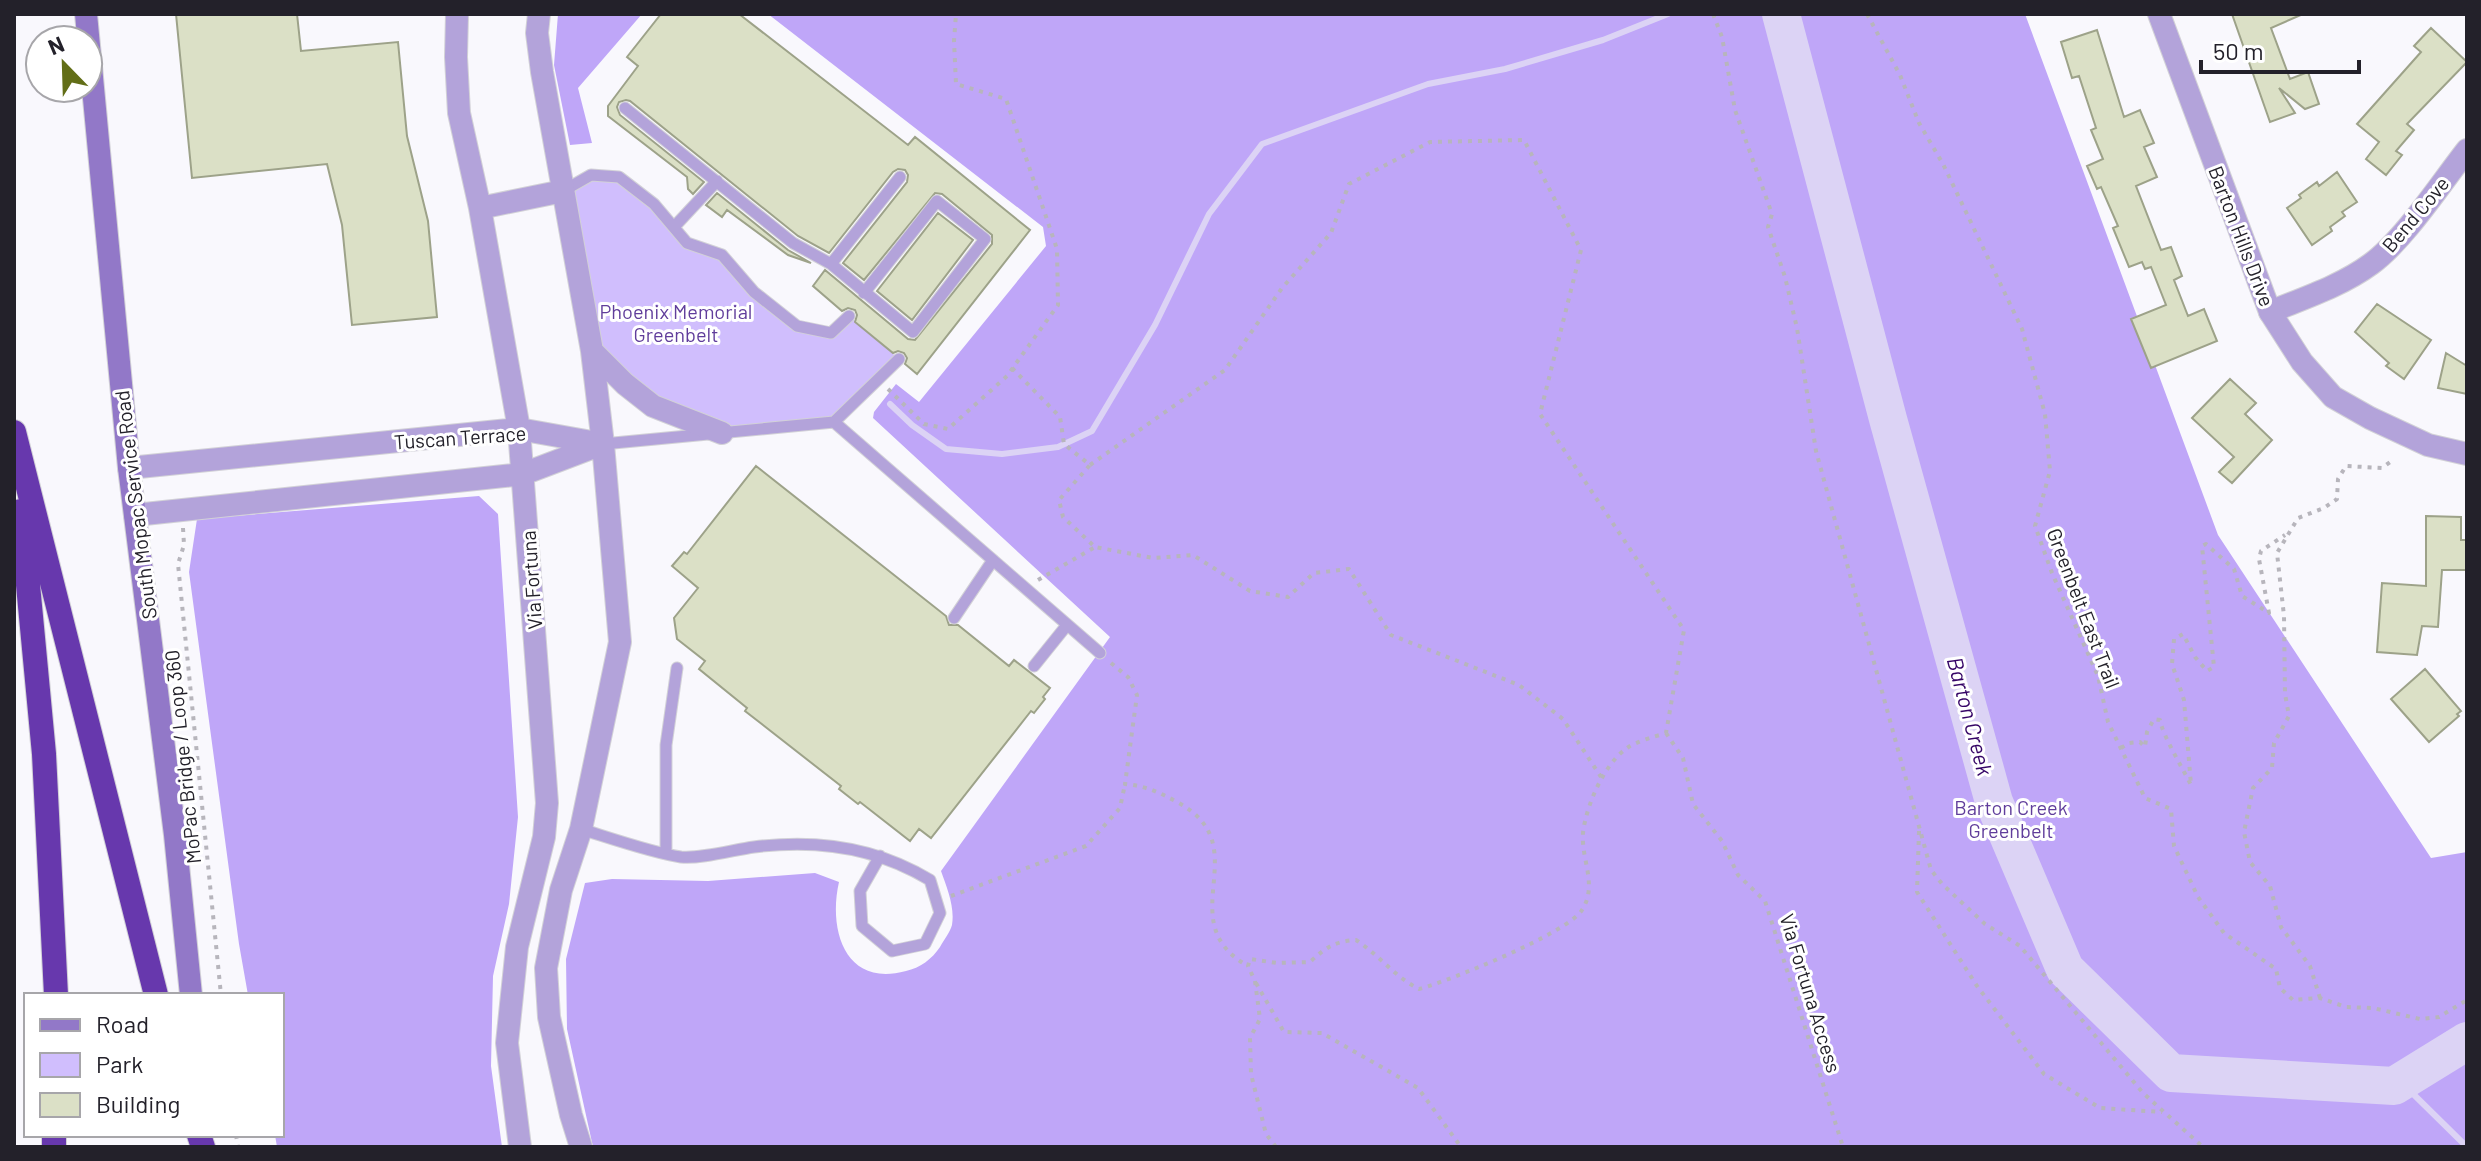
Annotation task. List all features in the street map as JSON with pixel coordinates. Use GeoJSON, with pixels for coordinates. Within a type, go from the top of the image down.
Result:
{"type":"FeatureCollection","features":[{"type":"Feature","properties":{"kind":"highway"},"geometry":{"type":"LineString","coordinates":[[14,435],[44,754],[56,993]]}},
{"type":"Feature","properties":{"kind":"highway"},"geometry":{"type":"LineString","coordinates":[[14,435],[155,993]]}},
{"type":"Feature","properties":{"kind":"main road","name":"South Mopac Service Road"},"geometry":{"type":"LineString","coordinates":[[86,14],[129,468],[175,835],[191,993]]}},
{"type":"Feature","properties":{"kind":"street","name":"Via Fortuna"},"geometry":{"type":"LineString","coordinates":[[457,14],[459,113],[480,208],[519,429],[547,803],[517,947],[507,1043],[520,1147]]}},
{"type":"Feature","properties":{"kind":"street"},"geometry":{"type":"LineString","coordinates":[[539,14],[537,33],[542,72],[592,351],[620,642],[581,829],[561,890],[546,968],[549,1017],[581,1147]]}},
{"type":"Feature","properties":{"kind":"street","name":"Barton Hills Drive"},"geometry":{"type":"LineString","coordinates":[[2159,14],[2270,312],[2302,362],[2333,397],[2370,418],[2428,445],[2467,454]]}},
{"type":"Feature","properties":{"kind":"street","name":"Bend Cove"},"geometry":{"type":"LineString","coordinates":[[2270,312],[2333,286],[2372,264],[2395,241],[2467,150]]}},
{"type":"Feature","properties":{"kind":"street"},"geometry":{"type":"LineString","coordinates":[[480,208],[563,191]]}},
{"type":"Feature","properties":{"kind":"street"},"geometry":{"type":"LineString","coordinates":[[592,351],[625,384],[653,406],[722,433]]}},
{"type":"Feature","properties":{"kind":"street","name":"Tuscan Terrace"},"geometry":{"type":"LineString","coordinates":[[129,468],[519,429],[603,444]]}},
{"type":"Feature","properties":{"kind":"street","name":"Tuscan Terrace"},"geometry":{"type":"LineString","coordinates":[[135,515],[523,474],[603,444]]}},
{"type":"Feature","properties":{"kind":"street"},"geometry":{"type":"LineString","coordinates":[[545,823],[581,829]]}},
{"type":"Feature","properties":{"kind":"lane"},"geometry":{"type":"LineString","coordinates":[[625,108],[793,243],[831,264],[864,293],[913,332],[985,239],[937,201],[864,293]]}},
{"type":"Feature","properties":{"kind":"lane"},"geometry":{"type":"LineString","coordinates":[[563,191],[591,175],[619,177],[654,204],[687,243],[722,255],[754,292],[797,326],[831,333],[849,316]]}},
{"type":"Feature","properties":{"kind":"lane"},"geometry":{"type":"LineString","coordinates":[[831,264],[900,177]]}},
{"type":"Feature","properties":{"kind":"lane"},"geometry":{"type":"LineString","coordinates":[[674,227],[717,181]]}},
{"type":"Feature","properties":{"kind":"lane"},"geometry":{"type":"LineString","coordinates":[[603,444],[834,422],[899,359]]}},
{"type":"Feature","properties":{"kind":"lane"},"geometry":{"type":"LineString","coordinates":[[834,422],[1100,653]]}},
{"type":"Feature","properties":{"kind":"lane"},"geometry":{"type":"LineString","coordinates":[[954,618],[993,560]]}},
{"type":"Feature","properties":{"kind":"lane"},"geometry":{"type":"LineString","coordinates":[[1034,666],[1067,625]]}},
{"type":"Feature","properties":{"kind":"lane"},"geometry":{"type":"LineString","coordinates":[[666,853],[666,745],[677,668]]}},
{"type":"Feature","properties":{"kind":"lane"},"geometry":{"type":"LineString","coordinates":[[581,829],[683,857],[776,844],[853,847],[880,856],[906,865],[930,880],[940,913],[925,944],[892,951],[862,926],[860,891],[880,856]]}},
{"type":"Feature","properties":{"kind":"path"},"geometry":{"type":"LineString","coordinates":[[1713,14],[1722,37],[1735,110],[1772,214],[1768,227],[1785,277],[1797,328],[1816,451],[1931,870],[1985,924],[2020,946],[2107,1052],[2164,1113],[2203,1147]]}},
{"type":"Feature","properties":{"kind":"path","name":"Greenbelt East Trail"},"geometry":{"type":"LineString","coordinates":[[1867,14],[1900,75],[1919,123],[1943,164],[2022,329],[2045,414],[2050,471],[2035,526],[2052,573],[2098,676],[2108,722],[2145,798],[2171,809],[2174,846],[2198,897],[2224,933],[2276,969],[2280,988],[2293,1000],[2320,998],[2346,1007],[2373,1008],[2420,1019],[2439,1017],[2467,1000]]}},
{"type":"Feature","properties":{"kind":"path"},"geometry":{"type":"LineString","coordinates":[[1248,966],[1250,959],[1277,963],[1310,962],[1325,948],[1339,941],[1356,940],[1402,980],[1419,989],[1450,980],[1563,929],[1581,912],[1590,892],[1583,834],[1601,777],[1627,748],[1666,733],[1684,630],[1540,414],[1581,250],[1524,140],[1430,142],[1349,184],[1331,233],[1282,288],[1225,370],[1090,465],[1059,500],[1063,517],[1095,547],[1153,558],[1193,555],[1250,591],[1288,597],[1314,573],[1349,569],[1391,635],[1519,685],[1563,719],[1601,777]]}},
{"type":"Feature","properties":{"kind":"path"},"geometry":{"type":"LineString","coordinates":[[1012,368],[1060,417],[1064,444],[1090,465]]}},
{"type":"Feature","properties":{"kind":"path"},"geometry":{"type":"LineString","coordinates":[[2320,998],[2310,966],[2281,927],[2270,886],[2250,862],[2244,832],[2253,788],[2272,768],[2274,743],[2289,716],[2277,553],[2285,535],[2298,518],[2337,499],[2338,479],[2346,466],[2382,468],[2393,460]]}},
{"type":"Feature","properties":{"kind":"path","name":"MoPac Bridge / Loop 360"},"geometry":{"type":"LineString","coordinates":[[183,520],[184,545],[178,564],[221,993]]}},
{"type":"Feature","properties":{"kind":"path"},"geometry":{"type":"LineString","coordinates":[[2121,748],[2140,742],[2145,747],[2147,732],[2154,719],[2160,720],[2161,732],[2171,743],[2191,785],[2184,700],[2172,664],[2174,639],[2183,634],[2195,657],[2207,671],[2214,667],[2202,546],[2206,544],[2234,569],[2242,596],[2269,613],[2259,559],[2261,551],[2285,535]]}},
{"type":"Feature","properties":{"kind":"path"},"geometry":{"type":"LineString","coordinates":[[1030,592],[1039,578],[1095,547]]}},
{"type":"Feature","properties":{"kind":"path"},"geometry":{"type":"LineString","coordinates":[[937,901],[1086,846],[1120,808],[1137,695],[1128,677],[1100,653]]}},
{"type":"Feature","properties":{"kind":"path","name":"Via Fortuna Access"},"geometry":{"type":"LineString","coordinates":[[1666,733],[1683,758],[1693,804],[1722,841],[1738,875],[1765,901],[1843,1147]]}},
{"type":"Feature","properties":{"kind":"path"},"geometry":{"type":"LineString","coordinates":[[1125,784],[1147,786],[1199,816],[1210,833],[1216,850],[1212,919],[1225,950],[1248,966],[1284,1032],[1322,1033],[1418,1088],[1461,1147]]}},
{"type":"Feature","properties":{"kind":"path"},"geometry":{"type":"LineString","coordinates":[[1919,826],[1917,892],[1977,986],[2044,1074],[2100,1108],[2164,1113]]}},
{"type":"Feature","properties":{"kind":"path"},"geometry":{"type":"LineString","coordinates":[[1255,981],[1260,1019],[1250,1038],[1251,1074],[1266,1134],[1276,1147]]}},
{"type":"Feature","properties":{"kind":"green space"},"geometry":{"type":"Polygon","coordinates":[[[558,14],[642,14],[578,88],[592,143],[570,145],[554,65],[558,14]]]}},
{"type":"Feature","properties":{"kind":"green space","name":"Barton Creek Greenbelt"},"geometry":{"type":"Polygon","coordinates":[[[768,14],[2025,14],[2218,535],[2431,858],[2467,852],[2467,1147],[593,1147],[567,1029],[566,959],[585,883],[612,879],[708,881],[815,873],[839,882],[836,919],[839,936],[855,963],[868,971],[885,974],[916,968],[937,951],[952,925],[951,904],[941,871],[1110,637],[873,418],[874,412],[896,384],[919,402],[1046,246],[1043,227],[768,14]]]}},
{"type":"Feature","properties":{"kind":"green space","name":"Phoenix Memorial Greenbelt"},"geometry":{"type":"Polygon","coordinates":[[[591,175],[619,177],[687,243],[722,255],[797,326],[831,333],[849,316],[899,359],[834,422],[722,433],[653,406],[592,351],[563,191],[591,175]]]}},
{"type":"Feature","properties":{"kind":"green space"},"geometry":{"type":"Polygon","coordinates":[[[479,496],[498,514],[518,817],[509,904],[493,976],[491,1066],[502,1147],[277,1147],[275,1137],[284,1137],[284,993],[248,993],[189,572],[197,519],[479,496]]]}},
{"type":"Feature","properties":{"kind":"building"},"geometry":{"type":"Polygon","coordinates":[[[176,14],[297,14],[301,51],[398,42],[407,136],[428,221],[437,317],[352,325],[342,225],[327,164],[192,178],[176,14]]]}},
{"type":"Feature","properties":{"kind":"building"},"geometry":{"type":"Polygon","coordinates":[[[661,14],[739,14],[908,145],[915,137],[1030,230],[917,374],[905,364],[907,358],[904,353],[893,353],[855,322],[855,310],[848,308],[842,311],[813,286],[825,270],[908,339],[915,340],[992,244],[992,235],[942,194],[935,193],[864,280],[843,263],[907,182],[905,170],[893,172],[829,253],[798,236],[630,101],[619,102],[620,115],[704,182],[693,194],[688,189],[687,177],[608,116],[608,106],[638,66],[627,57],[661,14]]]}},
{"type":"Feature","properties":{"kind":"building"},"geometry":{"type":"Polygon","coordinates":[[[2232,14],[2303,14],[2271,28],[2290,79],[2308,72],[2319,104],[2305,109],[2279,88],[2295,113],[2270,122],[2232,14]]]}},
{"type":"Feature","properties":{"kind":"building"},"geometry":{"type":"Polygon","coordinates":[[[2431,28],[2467,62],[2407,124],[2414,130],[2396,151],[2402,155],[2386,175],[2366,159],[2379,142],[2357,124],[2421,52],[2414,46],[2431,28]]]}},
{"type":"Feature","properties":{"kind":"building"},"geometry":{"type":"Polygon","coordinates":[[[2097,30],[2124,117],[2140,110],[2154,143],[2144,147],[2157,177],[2136,186],[2161,250],[2171,247],[2182,276],[2174,280],[2188,316],[2204,309],[2217,341],[2151,368],[2131,319],[2166,305],[2151,267],[2145,269],[2142,262],[2129,267],[2113,228],[2118,226],[2101,187],[2097,189],[2087,166],[2103,159],[2091,130],[2096,128],[2079,76],[2072,78],[2061,42],[2097,30]]]}},
{"type":"Feature","properties":{"kind":"building"},"geometry":{"type":"Polygon","coordinates":[[[2337,172],[2357,202],[2342,212],[2345,216],[2330,227],[2332,231],[2312,245],[2287,208],[2317,182],[2319,186],[2337,172]]]}},
{"type":"Feature","properties":{"kind":"building"},"geometry":{"type":"Polygon","coordinates":[[[717,193],[788,250],[811,263],[788,255],[727,210],[722,217],[706,205],[717,193]]]}},
{"type":"Feature","properties":{"kind":"building"},"geometry":{"type":"Polygon","coordinates":[[[938,213],[973,240],[912,320],[877,291],[938,213]]]}},
{"type":"Feature","properties":{"kind":"building"},"geometry":{"type":"Polygon","coordinates":[[[2377,304],[2431,340],[2404,379],[2386,366],[2389,363],[2355,332],[2377,304]]]}},
{"type":"Feature","properties":{"kind":"building"},"geometry":{"type":"Polygon","coordinates":[[[2446,353],[2467,366],[2467,394],[2438,388],[2446,353]]]}},
{"type":"Feature","properties":{"kind":"building"},"geometry":{"type":"Polygon","coordinates":[[[2230,379],[2256,403],[2245,414],[2272,440],[2232,483],[2219,472],[2234,457],[2192,418],[2230,379]]]}},
{"type":"Feature","properties":{"kind":"building"},"geometry":{"type":"Polygon","coordinates":[[[756,466],[946,616],[949,625],[958,625],[1009,666],[1014,660],[1050,688],[1034,713],[1031,711],[931,838],[919,829],[910,841],[860,802],[858,804],[839,789],[841,786],[745,711],[747,708],[699,669],[705,661],[677,639],[674,618],[698,588],[672,566],[684,552],[687,554],[756,466]]]}},
{"type":"Feature","properties":{"kind":"building"},"geometry":{"type":"Polygon","coordinates":[[[2426,516],[2461,517],[2461,540],[2467,540],[2467,570],[2442,570],[2438,627],[2422,626],[2417,655],[2377,652],[2382,583],[2426,586],[2426,516]]]}},
{"type":"Feature","properties":{"kind":"building"},"geometry":{"type":"Polygon","coordinates":[[[2425,669],[2461,711],[2429,742],[2391,699],[2425,669]]]}},
{"type":"Feature","properties":{"kind":"waterway"},"geometry":{"type":"LineString","coordinates":[[890,404],[912,425],[946,449],[1002,454],[1058,447],[1092,431],[1155,325],[1209,214],[1262,144],[1428,84],[1505,69],[1603,40],[1668,14]]}},
{"type":"Feature","properties":{"kind":"waterway","name":"Barton Creek"},"geometry":{"type":"LineString","coordinates":[[1781,14],[1994,802],[2065,969],[2171,1073],[2394,1086],[2467,1041]]}},
{"type":"Feature","properties":{"kind":"waterway"},"geometry":{"type":"LineString","coordinates":[[2401,1082],[2467,1147]]}}]}
